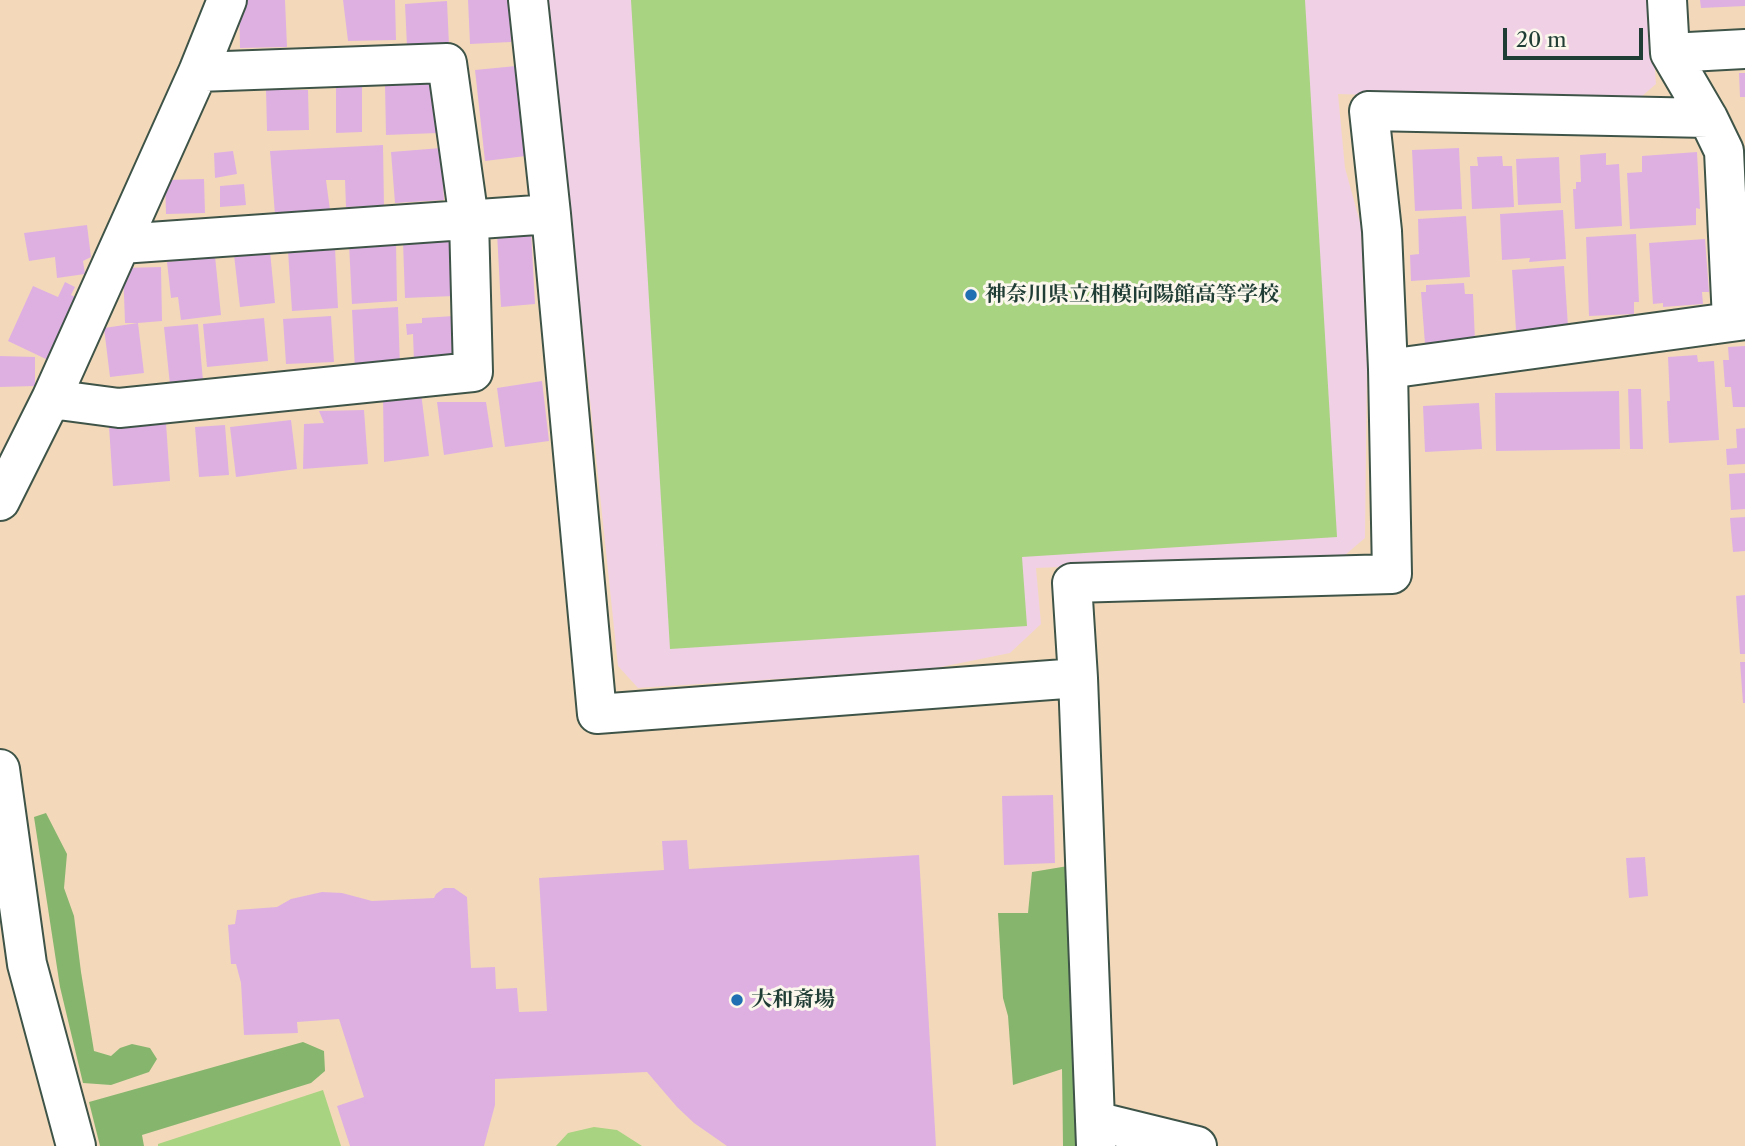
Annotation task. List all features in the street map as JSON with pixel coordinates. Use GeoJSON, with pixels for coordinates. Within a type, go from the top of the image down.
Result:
{"type":"FeatureCollection","features":[{"type":"Feature","properties":{"kind":"street"},"geometry":{"type":"LineString","coordinates":[[0,501],[51,399],[198,72],[227,0]]}},
{"type":"Feature","properties":{"kind":"street"},"geometry":{"type":"LineString","coordinates":[[528,0],[551,214],[597,714],[1078,678]]}},
{"type":"Feature","properties":{"kind":"street"},"geometry":{"type":"LineString","coordinates":[[1388,369],[1739,320],[1724,151],[1670,53],[1667,0]]}},
{"type":"Feature","properties":{"kind":"street"},"geometry":{"type":"LineString","coordinates":[[1670,53],[1745,49]]}},
{"type":"Feature","properties":{"kind":"street"},"geometry":{"type":"LineString","coordinates":[[51,399],[119,408],[473,372],[469,220],[447,63],[198,72]]}},
{"type":"Feature","properties":{"kind":"street"},"geometry":{"type":"LineString","coordinates":[[1197,1146],[1096,1133],[1072,583],[1392,574],[1382,231],[1369,111],[1708,118]]}},
{"type":"Feature","properties":{"kind":"street"},"geometry":{"type":"LineString","coordinates":[[121,244],[551,214]]}},
{"type":"Feature","properties":{"kind":"street"},"geometry":{"type":"LineString","coordinates":[[0,769],[27,964],[76,1146]]}},
{"type":"Feature","properties":{"kind":"shaded area","name":"神奈川県立相模向陽館高等学校"},"geometry":{"type":"Polygon","coordinates":[[[548,0],[1650,0],[1656,84],[1634,103],[1338,94],[1345,168],[1361,226],[1367,364],[1365,538],[1345,555],[1036,568],[1041,624],[1010,653],[931,669],[638,688],[618,666],[548,0]]]}},
{"type":"Feature","properties":{"kind":"green space","name":"神奈川県立相模向陽館高等学校"},"geometry":{"type":"Polygon","coordinates":[[[631,0],[1305,0],[1337,537],[1022,557],[1027,626],[670,649],[631,0]]]}},
{"type":"Feature","properties":{"kind":"green space"},"geometry":{"type":"Polygon","coordinates":[[[46,813],[67,854],[64,888],[74,916],[94,1051],[111,1056],[120,1048],[132,1044],[150,1048],[157,1059],[149,1072],[111,1085],[83,1083],[60,987],[34,817],[46,813]]]}},
{"type":"Feature","properties":{"kind":"green space"},"geometry":{"type":"Polygon","coordinates":[[[1068,866],[1086,1146],[1063,1146],[1062,1069],[1013,1085],[1008,1016],[1003,998],[998,913],[1028,913],[1032,872],[1068,866]]]}},
{"type":"Feature","properties":{"kind":"green space"},"geometry":{"type":"Polygon","coordinates":[[[303,1042],[324,1051],[325,1071],[311,1083],[142,1135],[144,1146],[100,1146],[89,1102],[303,1042]]]}},
{"type":"Feature","properties":{"kind":"green space"},"geometry":{"type":"Polygon","coordinates":[[[323,1090],[341,1146],[158,1146],[158,1144],[323,1090]]]}},
{"type":"Feature","properties":{"kind":"green space"},"geometry":{"type":"Polygon","coordinates":[[[594,1127],[617,1130],[642,1146],[556,1146],[568,1133],[594,1127]]]}},
{"type":"Feature","properties":{"kind":"building"},"geometry":{"type":"Polygon","coordinates":[[[239,0],[285,0],[287,47],[240,48],[239,0]]]}},
{"type":"Feature","properties":{"kind":"building"},"geometry":{"type":"Polygon","coordinates":[[[343,0],[395,0],[396,40],[348,41],[343,0]]]}},
{"type":"Feature","properties":{"kind":"building"},"geometry":{"type":"Polygon","coordinates":[[[468,0],[510,0],[511,42],[470,44],[468,0]]]}},
{"type":"Feature","properties":{"kind":"building"},"geometry":{"type":"Polygon","coordinates":[[[1700,0],[1745,0],[1745,6],[1701,8],[1700,0]]]}},
{"type":"Feature","properties":{"kind":"building"},"geometry":{"type":"Polygon","coordinates":[[[447,1],[449,45],[407,47],[405,4],[447,1]]]}},
{"type":"Feature","properties":{"kind":"building"},"geometry":{"type":"Polygon","coordinates":[[[516,66],[526,156],[485,161],[475,70],[516,66]]]}},
{"type":"Feature","properties":{"kind":"building"},"geometry":{"type":"Polygon","coordinates":[[[1739,73],[1745,73],[1745,97],[1740,97],[1739,73]]]}},
{"type":"Feature","properties":{"kind":"building"},"geometry":{"type":"Polygon","coordinates":[[[437,83],[438,133],[386,135],[385,85],[437,83]]]}},
{"type":"Feature","properties":{"kind":"building"},"geometry":{"type":"Polygon","coordinates":[[[336,86],[362,86],[362,132],[336,133],[336,86]]]}},
{"type":"Feature","properties":{"kind":"building"},"geometry":{"type":"Polygon","coordinates":[[[266,90],[308,90],[309,130],[267,131],[266,90]]]}},
{"type":"Feature","properties":{"kind":"building"},"geometry":{"type":"Polygon","coordinates":[[[383,145],[384,206],[346,207],[345,180],[326,180],[330,210],[275,215],[270,151],[383,145]]]}},
{"type":"Feature","properties":{"kind":"building"},"geometry":{"type":"Polygon","coordinates":[[[441,148],[444,200],[395,203],[391,152],[441,148]]]}},
{"type":"Feature","properties":{"kind":"building"},"geometry":{"type":"Polygon","coordinates":[[[1459,148],[1462,209],[1415,211],[1412,150],[1459,148]]]}},
{"type":"Feature","properties":{"kind":"building"},"geometry":{"type":"Polygon","coordinates":[[[233,151],[237,174],[215,178],[214,153],[233,151]]]}},
{"type":"Feature","properties":{"kind":"building"},"geometry":{"type":"Polygon","coordinates":[[[1697,152],[1700,209],[1696,208],[1696,225],[1630,229],[1627,173],[1642,172],[1642,156],[1697,152]]]}},
{"type":"Feature","properties":{"kind":"building"},"geometry":{"type":"Polygon","coordinates":[[[1606,153],[1606,165],[1619,164],[1622,226],[1575,229],[1573,189],[1576,189],[1576,182],[1581,182],[1580,155],[1606,153]]]}},
{"type":"Feature","properties":{"kind":"building"},"geometry":{"type":"Polygon","coordinates":[[[1502,156],[1503,166],[1512,166],[1514,207],[1472,209],[1470,166],[1478,166],[1477,157],[1502,156]]]}},
{"type":"Feature","properties":{"kind":"building"},"geometry":{"type":"Polygon","coordinates":[[[1559,157],[1561,203],[1518,205],[1516,159],[1559,157]]]}},
{"type":"Feature","properties":{"kind":"building"},"geometry":{"type":"Polygon","coordinates":[[[204,179],[205,213],[166,214],[165,180],[204,179]]]}},
{"type":"Feature","properties":{"kind":"building"},"geometry":{"type":"Polygon","coordinates":[[[244,184],[246,205],[220,207],[220,186],[244,184]]]}},
{"type":"Feature","properties":{"kind":"building"},"geometry":{"type":"Polygon","coordinates":[[[1563,210],[1566,259],[1529,262],[1530,258],[1502,260],[1500,214],[1563,210]]]}},
{"type":"Feature","properties":{"kind":"building"},"geometry":{"type":"Polygon","coordinates":[[[1466,216],[1470,277],[1411,281],[1410,255],[1419,254],[1418,219],[1466,216]]]}},
{"type":"Feature","properties":{"kind":"building"},"geometry":{"type":"Polygon","coordinates":[[[87,225],[91,257],[83,261],[85,274],[57,278],[55,257],[29,261],[24,233],[87,225]]]}},
{"type":"Feature","properties":{"kind":"building"},"geometry":{"type":"Polygon","coordinates":[[[531,231],[535,304],[501,307],[497,233],[531,231]]]}},
{"type":"Feature","properties":{"kind":"building"},"geometry":{"type":"Polygon","coordinates":[[[1636,234],[1639,302],[1634,302],[1634,314],[1589,316],[1586,237],[1636,234]]]}},
{"type":"Feature","properties":{"kind":"building"},"geometry":{"type":"Polygon","coordinates":[[[1705,239],[1709,292],[1702,292],[1703,304],[1663,307],[1663,303],[1653,304],[1649,243],[1705,239]]]}},
{"type":"Feature","properties":{"kind":"building"},"geometry":{"type":"Polygon","coordinates":[[[452,240],[454,296],[405,298],[403,242],[452,240]]]}},
{"type":"Feature","properties":{"kind":"building"},"geometry":{"type":"Polygon","coordinates":[[[396,241],[397,301],[352,304],[349,244],[396,241]]]}},
{"type":"Feature","properties":{"kind":"building"},"geometry":{"type":"Polygon","coordinates":[[[335,248],[338,308],[292,311],[288,251],[335,248]]]}},
{"type":"Feature","properties":{"kind":"building"},"geometry":{"type":"Polygon","coordinates":[[[270,251],[275,303],[240,307],[234,255],[270,251]]]}},
{"type":"Feature","properties":{"kind":"building"},"geometry":{"type":"Polygon","coordinates":[[[215,256],[221,315],[181,320],[178,297],[171,298],[167,262],[215,256]]]}},
{"type":"Feature","properties":{"kind":"building"},"geometry":{"type":"Polygon","coordinates":[[[1564,266],[1568,326],[1540,329],[1540,332],[1521,333],[1522,330],[1516,330],[1512,270],[1564,266]]]}},
{"type":"Feature","properties":{"kind":"building"},"geometry":{"type":"Polygon","coordinates":[[[161,267],[162,321],[125,323],[123,268],[161,267]]]}},
{"type":"Feature","properties":{"kind":"building"},"geometry":{"type":"Polygon","coordinates":[[[65,282],[75,287],[71,295],[79,299],[50,361],[8,341],[33,286],[58,297],[65,282]]]}},
{"type":"Feature","properties":{"kind":"building"},"geometry":{"type":"Polygon","coordinates":[[[1464,283],[1465,294],[1473,294],[1475,341],[1425,344],[1421,292],[1426,292],[1426,285],[1464,283]]]}},
{"type":"Feature","properties":{"kind":"building"},"geometry":{"type":"Polygon","coordinates":[[[398,307],[400,367],[355,370],[352,310],[398,307]]]}},
{"type":"Feature","properties":{"kind":"building"},"geometry":{"type":"Polygon","coordinates":[[[331,316],[334,362],[286,364],[283,319],[331,316]]]}},
{"type":"Feature","properties":{"kind":"building"},"geometry":{"type":"Polygon","coordinates":[[[454,316],[457,360],[414,362],[413,334],[407,335],[406,324],[422,323],[422,318],[454,316]]]}},
{"type":"Feature","properties":{"kind":"building"},"geometry":{"type":"Polygon","coordinates":[[[264,318],[268,361],[207,367],[203,324],[264,318]]]}},
{"type":"Feature","properties":{"kind":"building"},"geometry":{"type":"Polygon","coordinates":[[[138,323],[144,373],[110,377],[104,328],[138,323]]]}},
{"type":"Feature","properties":{"kind":"building"},"geometry":{"type":"Polygon","coordinates":[[[198,324],[203,381],[170,385],[164,327],[198,324]]]}},
{"type":"Feature","properties":{"kind":"building"},"geometry":{"type":"Polygon","coordinates":[[[1745,346],[1745,407],[1733,407],[1731,387],[1725,387],[1723,360],[1729,360],[1728,347],[1745,346]]]}},
{"type":"Feature","properties":{"kind":"building"},"geometry":{"type":"Polygon","coordinates":[[[1697,355],[1698,362],[1714,361],[1719,440],[1669,443],[1668,357],[1697,355]]]}},
{"type":"Feature","properties":{"kind":"building"},"geometry":{"type":"Polygon","coordinates":[[[0,356],[35,357],[35,386],[0,387],[0,356]]]}},
{"type":"Feature","properties":{"kind":"building"},"geometry":{"type":"Polygon","coordinates":[[[542,381],[549,441],[505,447],[497,388],[542,381]]]}},
{"type":"Feature","properties":{"kind":"building"},"geometry":{"type":"Polygon","coordinates":[[[1628,389],[1641,389],[1643,449],[1630,449],[1628,389]]]}},
{"type":"Feature","properties":{"kind":"building"},"geometry":{"type":"Polygon","coordinates":[[[1619,391],[1620,449],[1496,451],[1495,393],[1619,391]]]}},
{"type":"Feature","properties":{"kind":"building"},"geometry":{"type":"Polygon","coordinates":[[[421,393],[429,456],[384,462],[383,397],[421,393]]]}},
{"type":"Feature","properties":{"kind":"building"},"geometry":{"type":"Polygon","coordinates":[[[437,402],[486,402],[493,447],[444,455],[437,402]]]}},
{"type":"Feature","properties":{"kind":"building"},"geometry":{"type":"Polygon","coordinates":[[[1479,403],[1482,449],[1425,452],[1423,406],[1479,403]]]}},
{"type":"Feature","properties":{"kind":"building"},"geometry":{"type":"Polygon","coordinates":[[[364,410],[368,464],[303,469],[304,424],[324,423],[319,411],[364,410]]]}},
{"type":"Feature","properties":{"kind":"building"},"geometry":{"type":"Polygon","coordinates":[[[291,420],[297,469],[236,477],[230,427],[291,420]]]}},
{"type":"Feature","properties":{"kind":"building"},"geometry":{"type":"Polygon","coordinates":[[[166,423],[170,481],[113,486],[109,427],[166,423]]]}},
{"type":"Feature","properties":{"kind":"building"},"geometry":{"type":"Polygon","coordinates":[[[225,425],[229,475],[199,477],[195,427],[225,425]]]}},
{"type":"Feature","properties":{"kind":"building"},"geometry":{"type":"Polygon","coordinates":[[[1745,428],[1745,464],[1727,465],[1726,449],[1737,448],[1736,429],[1745,428]]]}},
{"type":"Feature","properties":{"kind":"building"},"geometry":{"type":"Polygon","coordinates":[[[1745,473],[1745,509],[1731,510],[1729,474],[1745,473]]]}},
{"type":"Feature","properties":{"kind":"building"},"geometry":{"type":"Polygon","coordinates":[[[1745,517],[1745,551],[1733,552],[1730,518],[1745,517]]]}},
{"type":"Feature","properties":{"kind":"building"},"geometry":{"type":"Polygon","coordinates":[[[1745,595],[1745,654],[1740,654],[1736,596],[1745,595]]]}},
{"type":"Feature","properties":{"kind":"building"},"geometry":{"type":"Polygon","coordinates":[[[1740,662],[1745,662],[1745,703],[1743,703],[1740,662]]]}},
{"type":"Feature","properties":{"kind":"building"},"geometry":{"type":"Polygon","coordinates":[[[1053,795],[1055,863],[1004,865],[1002,796],[1053,795]]]}},
{"type":"Feature","properties":{"kind":"building","name":"大和斎場"},"geometry":{"type":"Polygon","coordinates":[[[687,840],[689,869],[919,855],[936,1146],[727,1146],[694,1123],[647,1072],[495,1079],[495,1105],[484,1146],[350,1146],[337,1106],[364,1097],[339,1019],[297,1022],[298,1033],[244,1035],[241,983],[236,964],[231,964],[228,925],[235,924],[237,910],[277,907],[291,899],[322,892],[342,893],[372,901],[434,898],[444,888],[454,888],[467,897],[471,968],[495,967],[496,989],[517,988],[519,1012],[547,1011],[539,878],[664,870],[662,841],[687,840]]]}},
{"type":"Feature","properties":{"kind":"building"},"geometry":{"type":"Polygon","coordinates":[[[1645,857],[1648,896],[1629,898],[1626,858],[1645,857]]]}},
{"type":"Feature","properties":{"kind":"place","name":"神奈川県立相模向陽館高等学校"},"geometry":{"type":"Point","coordinates":[971,295]}},
{"type":"Feature","properties":{"kind":"place","name":"大和斎場"},"geometry":{"type":"Point","coordinates":[737,1000]}}]}
